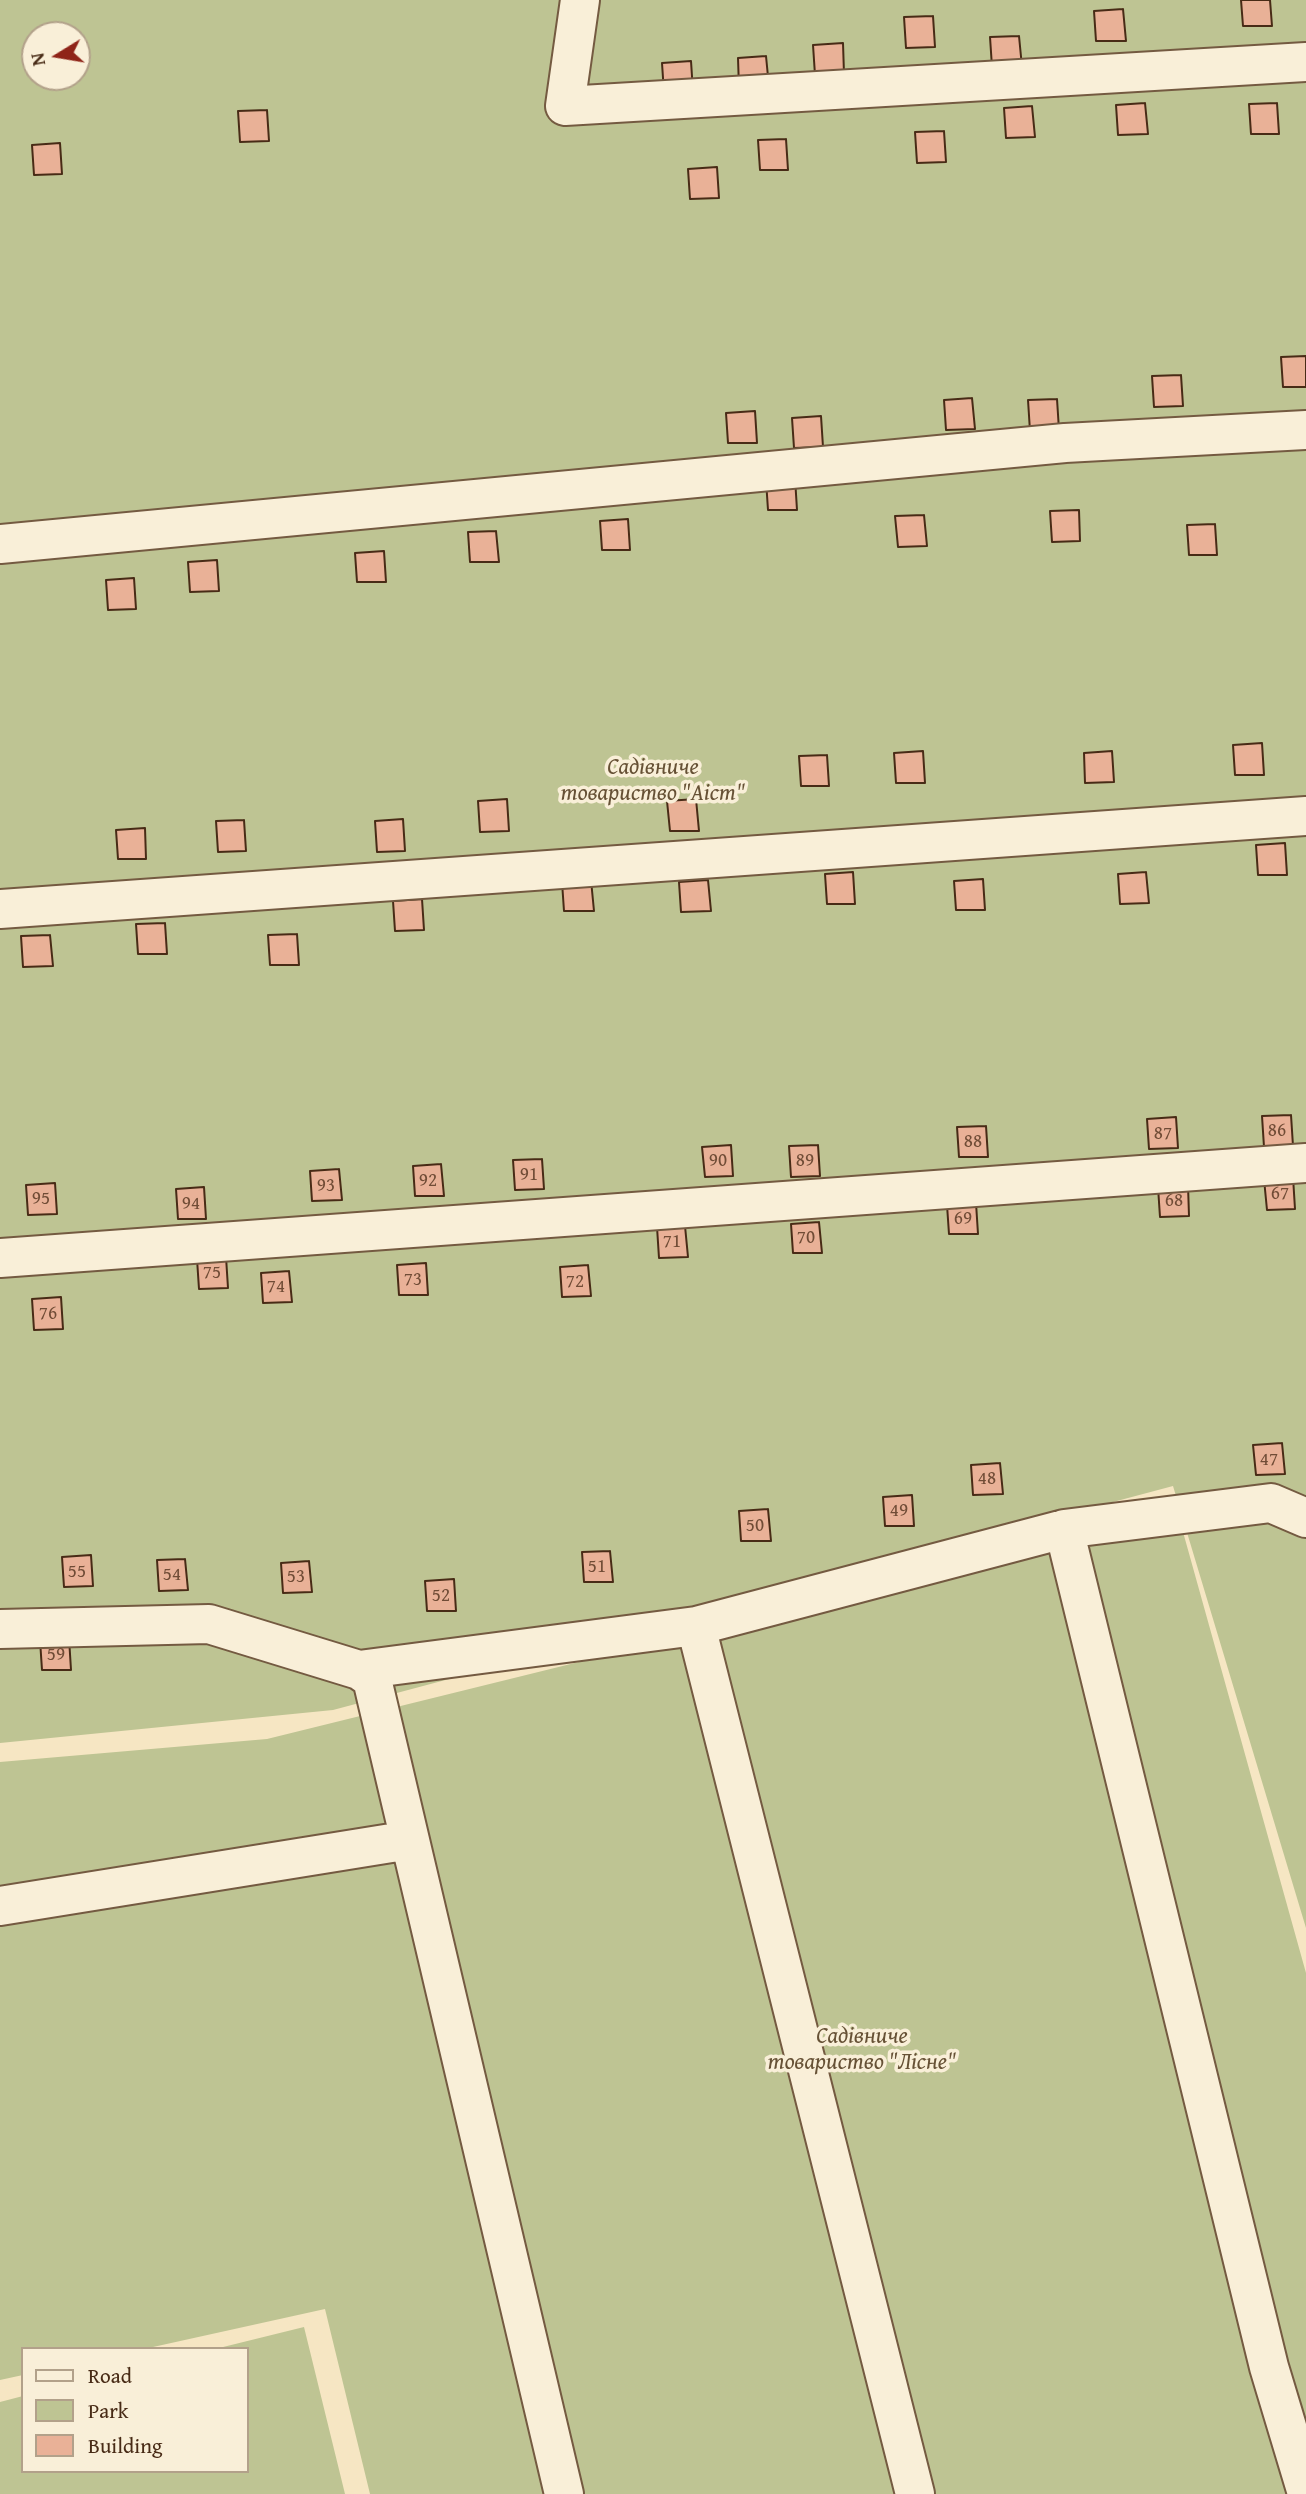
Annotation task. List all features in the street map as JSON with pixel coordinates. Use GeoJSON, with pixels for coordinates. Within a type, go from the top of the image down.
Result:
{"type":"FeatureCollection","features":[{"type":"Feature","properties":{"kind":"street"},"geometry":{"type":"LineString","coordinates":[[580,0],[565,106],[1306,62]]}},
{"type":"Feature","properties":{"kind":"street"},"geometry":{"type":"LineString","coordinates":[[0,544],[1065,443],[1306,430]]}},
{"type":"Feature","properties":{"kind":"street"},"geometry":{"type":"LineString","coordinates":[[0,909],[1306,816]]}},
{"type":"Feature","properties":{"kind":"street"},"geometry":{"type":"LineString","coordinates":[[0,1258],[1306,1163]]}},
{"type":"Feature","properties":{"kind":"street"},"geometry":{"type":"LineString","coordinates":[[359,1670],[696,1626],[1064,1528],[1271,1503],[1306,1518]]}},
{"type":"Feature","properties":{"kind":"street"},"geometry":{"type":"LineString","coordinates":[[1064,1528],[1269,2367],[1306,2490]]}},
{"type":"Feature","properties":{"kind":"street"},"geometry":{"type":"LineString","coordinates":[[0,1629],[209,1624],[359,1670],[372,1679],[564,2494]]}},
{"type":"Feature","properties":{"kind":"street"},"geometry":{"type":"LineString","coordinates":[[696,1626],[915,2494]]}},
{"type":"Feature","properties":{"kind":"street"},"geometry":{"type":"LineString","coordinates":[[0,1906],[410,1840]]}},
{"type":"Feature","properties":{"kind":"green space","name":"Садівниче товариство \"Аіст\""},"geometry":{"type":"Polygon","coordinates":[[[0,0],[1306,0],[1306,1928],[1173,1486],[333,1710],[0,1743],[0,0]]]}},
{"type":"Feature","properties":{"kind":"green space","name":"Садівниче товариство \"Лісне\""},"geometry":{"type":"Polygon","coordinates":[[[1178,1514],[1306,1973],[1306,2494],[370,2494],[325,2309],[153,2347],[21,2347],[21,2375],[0,2380],[0,1762],[267,1739],[1178,1514]]]}},
{"type":"Feature","properties":{"kind":"green space"},"geometry":{"type":"Polygon","coordinates":[[[304,2327],[345,2494],[0,2494],[0,2402],[21,2397],[21,2473],[248,2473],[248,2347],[223,2347],[304,2327]]]}},
{"type":"Feature","properties":{"kind":"building"},"geometry":{"type":"Polygon","coordinates":[[[1241,0],[1270,0],[1272,26],[1243,26],[1241,0]]]}},
{"type":"Feature","properties":{"kind":"building"},"geometry":{"type":"Polygon","coordinates":[[[1123,9],[1126,41],[1096,41],[1094,11],[1123,9]]]}},
{"type":"Feature","properties":{"kind":"building"},"geometry":{"type":"Polygon","coordinates":[[[933,16],[935,47],[906,48],[904,17],[933,16]]]}},
{"type":"Feature","properties":{"kind":"building"},"geometry":{"type":"Polygon","coordinates":[[[1019,36],[1022,67],[992,67],[990,37],[1019,36]]]}},
{"type":"Feature","properties":{"kind":"building"},"geometry":{"type":"Polygon","coordinates":[[[843,43],[844,74],[815,75],[813,45],[843,43]]]}},
{"type":"Feature","properties":{"kind":"building"},"geometry":{"type":"Polygon","coordinates":[[[766,56],[769,87],[739,88],[738,58],[766,56]]]}},
{"type":"Feature","properties":{"kind":"building"},"geometry":{"type":"Polygon","coordinates":[[[691,61],[693,92],[664,93],[662,63],[691,61]]]}},
{"type":"Feature","properties":{"kind":"building"},"geometry":{"type":"Polygon","coordinates":[[[1145,103],[1148,134],[1118,135],[1116,105],[1145,103]]]}},
{"type":"Feature","properties":{"kind":"building"},"geometry":{"type":"Polygon","coordinates":[[[1277,103],[1279,134],[1251,134],[1249,104],[1277,103]]]}},
{"type":"Feature","properties":{"kind":"building"},"geometry":{"type":"Polygon","coordinates":[[[1032,106],[1035,137],[1006,138],[1004,108],[1032,106]]]}},
{"type":"Feature","properties":{"kind":"building"},"geometry":{"type":"Polygon","coordinates":[[[267,110],[269,141],[240,142],[238,111],[267,110]]]}},
{"type":"Feature","properties":{"kind":"building"},"geometry":{"type":"Polygon","coordinates":[[[944,131],[946,162],[917,163],[915,132],[944,131]]]}},
{"type":"Feature","properties":{"kind":"building"},"geometry":{"type":"Polygon","coordinates":[[[786,139],[788,170],[760,170],[758,140],[786,139]]]}},
{"type":"Feature","properties":{"kind":"building"},"geometry":{"type":"Polygon","coordinates":[[[60,143],[62,174],[34,175],[32,145],[60,143]]]}},
{"type":"Feature","properties":{"kind":"building"},"geometry":{"type":"Polygon","coordinates":[[[717,167],[719,198],[690,199],[688,169],[717,167]]]}},
{"type":"Feature","properties":{"kind":"building"},"geometry":{"type":"Polygon","coordinates":[[[1306,356],[1306,387],[1283,387],[1281,357],[1306,356]]]}},
{"type":"Feature","properties":{"kind":"building"},"geometry":{"type":"Polygon","coordinates":[[[1181,375],[1183,406],[1154,407],[1152,376],[1181,375]]]}},
{"type":"Feature","properties":{"kind":"building"},"geometry":{"type":"Polygon","coordinates":[[[972,398],[975,429],[946,430],[944,400],[972,398]]]}},
{"type":"Feature","properties":{"kind":"building"},"geometry":{"type":"Polygon","coordinates":[[[1057,399],[1059,430],[1030,431],[1028,400],[1057,399]]]}},
{"type":"Feature","properties":{"kind":"building"},"geometry":{"type":"Polygon","coordinates":[[[755,411],[757,443],[728,443],[726,413],[755,411]]]}},
{"type":"Feature","properties":{"kind":"building"},"geometry":{"type":"Polygon","coordinates":[[[821,416],[823,447],[794,448],[792,418],[821,416]]]}},
{"type":"Feature","properties":{"kind":"building"},"geometry":{"type":"Polygon","coordinates":[[[795,478],[797,510],[768,510],[766,480],[795,478]]]}},
{"type":"Feature","properties":{"kind":"building"},"geometry":{"type":"Polygon","coordinates":[[[1079,510],[1080,541],[1052,542],[1050,511],[1079,510]]]}},
{"type":"Feature","properties":{"kind":"building"},"geometry":{"type":"Polygon","coordinates":[[[924,515],[927,546],[898,547],[895,516],[924,515]]]}},
{"type":"Feature","properties":{"kind":"building"},"geometry":{"type":"Polygon","coordinates":[[[628,519],[630,550],[602,550],[600,521],[628,519]]]}},
{"type":"Feature","properties":{"kind":"building"},"geometry":{"type":"Polygon","coordinates":[[[1215,524],[1217,555],[1189,555],[1187,525],[1215,524]]]}},
{"type":"Feature","properties":{"kind":"building"},"geometry":{"type":"Polygon","coordinates":[[[496,531],[499,562],[470,562],[468,532],[496,531]]]}},
{"type":"Feature","properties":{"kind":"building"},"geometry":{"type":"Polygon","coordinates":[[[384,551],[386,582],[357,582],[355,553],[384,551]]]}},
{"type":"Feature","properties":{"kind":"building"},"geometry":{"type":"Polygon","coordinates":[[[217,560],[219,591],[190,592],[188,562],[217,560]]]}},
{"type":"Feature","properties":{"kind":"building"},"geometry":{"type":"Polygon","coordinates":[[[134,578],[136,609],[108,610],[106,580],[134,578]]]}},
{"type":"Feature","properties":{"kind":"building"},"geometry":{"type":"Polygon","coordinates":[[[1262,743],[1264,775],[1235,775],[1233,745],[1262,743]]]}},
{"type":"Feature","properties":{"kind":"building"},"geometry":{"type":"Polygon","coordinates":[[[923,751],[925,783],[896,783],[894,753],[923,751]]]}},
{"type":"Feature","properties":{"kind":"building"},"geometry":{"type":"Polygon","coordinates":[[[1112,751],[1114,782],[1085,783],[1084,753],[1112,751]]]}},
{"type":"Feature","properties":{"kind":"building"},"geometry":{"type":"Polygon","coordinates":[[[827,755],[829,786],[801,786],[799,756],[827,755]]]}},
{"type":"Feature","properties":{"kind":"building"},"geometry":{"type":"Polygon","coordinates":[[[507,799],[509,831],[480,832],[478,801],[507,799]]]}},
{"type":"Feature","properties":{"kind":"building"},"geometry":{"type":"Polygon","coordinates":[[[696,799],[699,831],[670,831],[667,801],[696,799]]]}},
{"type":"Feature","properties":{"kind":"building"},"geometry":{"type":"Polygon","coordinates":[[[403,819],[405,851],[377,852],[375,821],[403,819]]]}},
{"type":"Feature","properties":{"kind":"building"},"geometry":{"type":"Polygon","coordinates":[[[244,820],[246,851],[218,852],[216,821],[244,820]]]}},
{"type":"Feature","properties":{"kind":"building"},"geometry":{"type":"Polygon","coordinates":[[[145,828],[146,859],[118,859],[116,830],[145,828]]]}},
{"type":"Feature","properties":{"kind":"building"},"geometry":{"type":"Polygon","coordinates":[[[1285,843],[1287,875],[1258,875],[1256,845],[1285,843]]]}},
{"type":"Feature","properties":{"kind":"building"},"geometry":{"type":"Polygon","coordinates":[[[853,872],[855,904],[827,904],[825,874],[853,872]]]}},
{"type":"Feature","properties":{"kind":"building"},"geometry":{"type":"Polygon","coordinates":[[[1146,872],[1149,903],[1120,904],[1118,874],[1146,872]]]}},
{"type":"Feature","properties":{"kind":"building"},"geometry":{"type":"Polygon","coordinates":[[[983,879],[985,910],[956,910],[954,881],[983,879]]]}},
{"type":"Feature","properties":{"kind":"building"},"geometry":{"type":"Polygon","coordinates":[[[591,880],[594,911],[564,911],[562,882],[591,880]]]}},
{"type":"Feature","properties":{"kind":"building"},"geometry":{"type":"Polygon","coordinates":[[[708,880],[711,911],[681,912],[679,882],[708,880]]]}},
{"type":"Feature","properties":{"kind":"building"},"geometry":{"type":"Polygon","coordinates":[[[422,899],[424,930],[395,931],[393,901],[422,899]]]}},
{"type":"Feature","properties":{"kind":"building"},"geometry":{"type":"Polygon","coordinates":[[[165,923],[167,954],[138,954],[136,924],[165,923]]]}},
{"type":"Feature","properties":{"kind":"building"},"geometry":{"type":"Polygon","coordinates":[[[297,934],[299,965],[270,965],[268,935],[297,934]]]}},
{"type":"Feature","properties":{"kind":"building"},"geometry":{"type":"Polygon","coordinates":[[[50,935],[53,966],[23,967],[21,936],[50,935]]]}},
{"type":"Feature","properties":{"kind":"building"},"geometry":{"type":"Polygon","coordinates":[[[1291,1115],[1293,1146],[1264,1147],[1262,1116],[1291,1115]]]}},
{"type":"Feature","properties":{"kind":"building"},"geometry":{"type":"Polygon","coordinates":[[[1176,1117],[1178,1148],[1149,1149],[1147,1119],[1176,1117]]]}},
{"type":"Feature","properties":{"kind":"building"},"geometry":{"type":"Polygon","coordinates":[[[986,1126],[988,1157],[959,1157],[957,1127],[986,1126]]]}},
{"type":"Feature","properties":{"kind":"building"},"geometry":{"type":"Polygon","coordinates":[[[731,1145],[733,1176],[705,1177],[702,1147],[731,1145]]]}},
{"type":"Feature","properties":{"kind":"building"},"geometry":{"type":"Polygon","coordinates":[[[818,1145],[820,1176],[791,1177],[789,1146],[818,1145]]]}},
{"type":"Feature","properties":{"kind":"building"},"geometry":{"type":"Polygon","coordinates":[[[542,1159],[544,1189],[515,1190],[513,1160],[542,1159]]]}},
{"type":"Feature","properties":{"kind":"building"},"geometry":{"type":"Polygon","coordinates":[[[441,1164],[444,1196],[415,1196],[413,1166],[441,1164]]]}},
{"type":"Feature","properties":{"kind":"building"},"geometry":{"type":"Polygon","coordinates":[[[339,1169],[342,1200],[312,1201],[310,1171],[339,1169]]]}},
{"type":"Feature","properties":{"kind":"building"},"geometry":{"type":"Polygon","coordinates":[[[1293,1177],[1295,1209],[1267,1210],[1264,1179],[1293,1177]]]}},
{"type":"Feature","properties":{"kind":"building"},"geometry":{"type":"Polygon","coordinates":[[[55,1183],[57,1214],[28,1215],[26,1185],[55,1183]]]}},
{"type":"Feature","properties":{"kind":"building"},"geometry":{"type":"Polygon","coordinates":[[[1188,1185],[1189,1216],[1160,1217],[1158,1187],[1188,1185]]]}},
{"type":"Feature","properties":{"kind":"building"},"geometry":{"type":"Polygon","coordinates":[[[204,1187],[206,1219],[178,1219],[176,1189],[204,1187]]]}},
{"type":"Feature","properties":{"kind":"building"},"geometry":{"type":"Polygon","coordinates":[[[976,1203],[978,1234],[949,1234],[947,1205],[976,1203]]]}},
{"type":"Feature","properties":{"kind":"building"},"geometry":{"type":"Polygon","coordinates":[[[819,1222],[822,1253],[793,1253],[791,1224],[819,1222]]]}},
{"type":"Feature","properties":{"kind":"building"},"geometry":{"type":"Polygon","coordinates":[[[685,1226],[688,1257],[659,1258],[657,1227],[685,1226]]]}},
{"type":"Feature","properties":{"kind":"building"},"geometry":{"type":"Polygon","coordinates":[[[226,1257],[228,1288],[199,1289],[197,1259],[226,1257]]]}},
{"type":"Feature","properties":{"kind":"building"},"geometry":{"type":"Polygon","coordinates":[[[426,1263],[428,1295],[399,1295],[397,1265],[426,1263]]]}},
{"type":"Feature","properties":{"kind":"building"},"geometry":{"type":"Polygon","coordinates":[[[588,1265],[591,1296],[562,1297],[560,1267],[588,1265]]]}},
{"type":"Feature","properties":{"kind":"building"},"geometry":{"type":"Polygon","coordinates":[[[289,1271],[292,1302],[263,1303],[261,1273],[289,1271]]]}},
{"type":"Feature","properties":{"kind":"building"},"geometry":{"type":"Polygon","coordinates":[[[61,1297],[63,1329],[34,1330],[32,1299],[61,1297]]]}},
{"type":"Feature","properties":{"kind":"building"},"geometry":{"type":"Polygon","coordinates":[[[1282,1443],[1285,1474],[1256,1475],[1253,1445],[1282,1443]]]}},
{"type":"Feature","properties":{"kind":"building"},"geometry":{"type":"Polygon","coordinates":[[[1000,1463],[1003,1494],[973,1495],[971,1465],[1000,1463]]]}},
{"type":"Feature","properties":{"kind":"building"},"geometry":{"type":"Polygon","coordinates":[[[912,1495],[914,1526],[885,1526],[883,1497],[912,1495]]]}},
{"type":"Feature","properties":{"kind":"building"},"geometry":{"type":"Polygon","coordinates":[[[768,1509],[771,1541],[741,1541],[739,1511],[768,1509]]]}},
{"type":"Feature","properties":{"kind":"building"},"geometry":{"type":"Polygon","coordinates":[[[610,1551],[613,1582],[584,1582],[582,1552],[610,1551]]]}},
{"type":"Feature","properties":{"kind":"building"},"geometry":{"type":"Polygon","coordinates":[[[91,1555],[93,1586],[64,1587],[62,1557],[91,1555]]]}},
{"type":"Feature","properties":{"kind":"building"},"geometry":{"type":"Polygon","coordinates":[[[185,1559],[188,1590],[159,1591],[157,1560],[185,1559]]]}},
{"type":"Feature","properties":{"kind":"building"},"geometry":{"type":"Polygon","coordinates":[[[309,1561],[312,1592],[283,1593],[281,1563],[309,1561]]]}},
{"type":"Feature","properties":{"kind":"building"},"geometry":{"type":"Polygon","coordinates":[[[454,1579],[456,1611],[427,1611],[425,1581],[454,1579]]]}},
{"type":"Feature","properties":{"kind":"building"},"geometry":{"type":"Polygon","coordinates":[[[69,1638],[71,1670],[42,1670],[40,1640],[69,1638]]]}}]}
